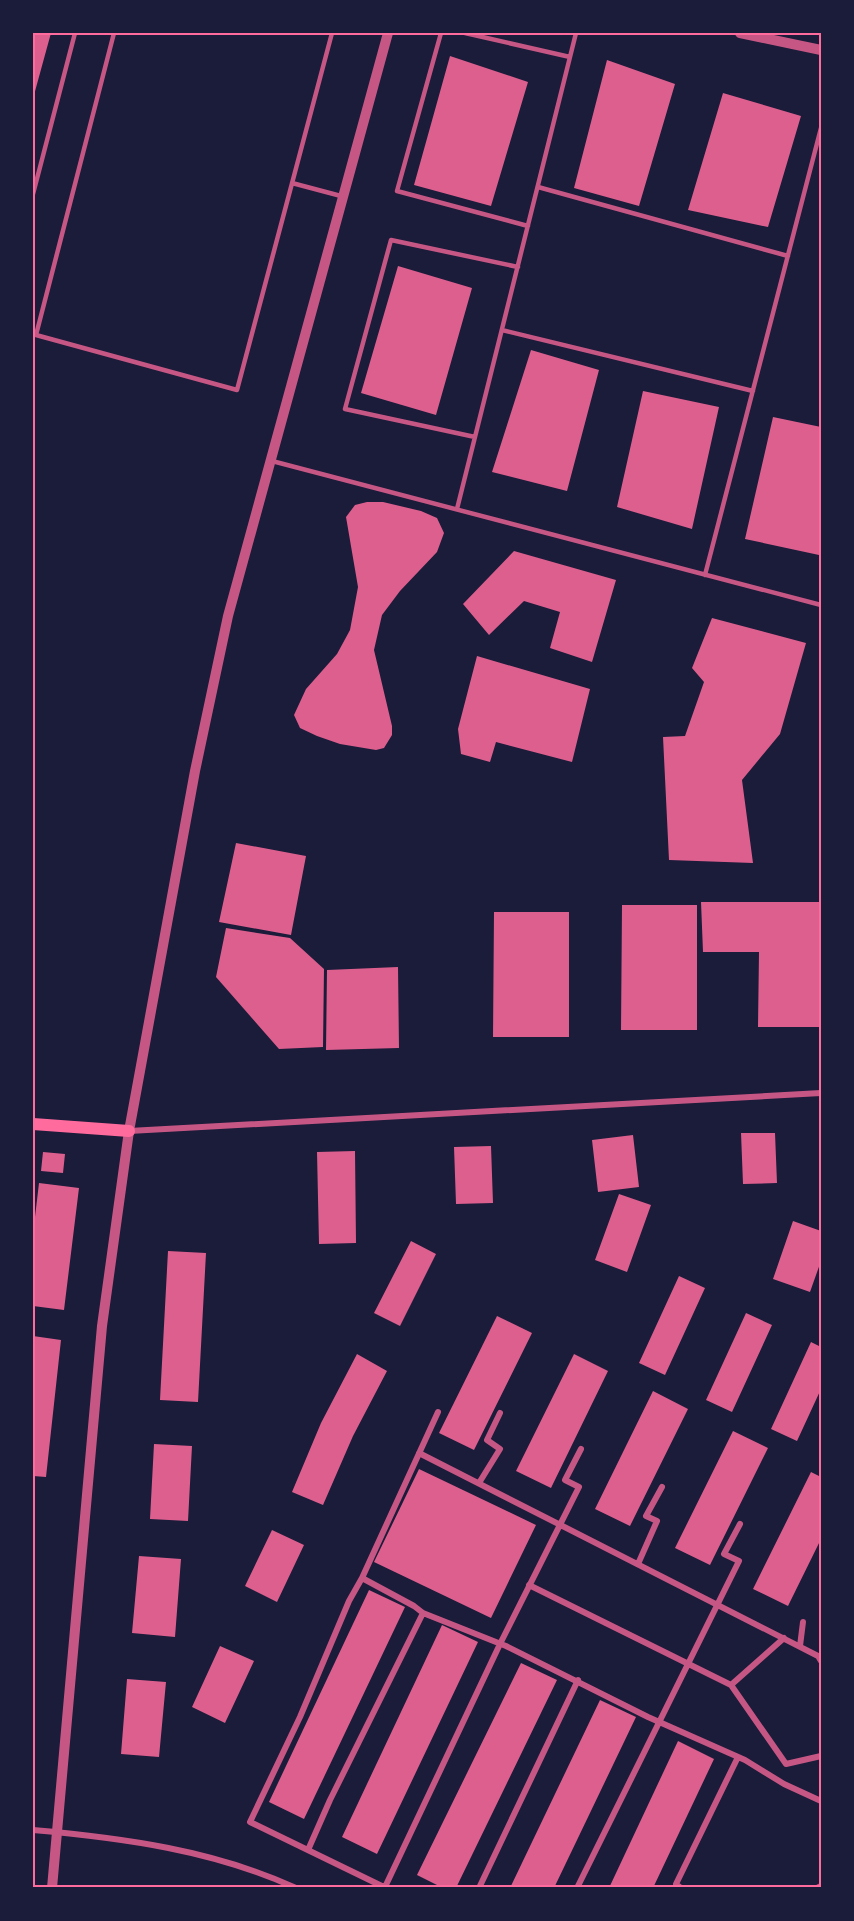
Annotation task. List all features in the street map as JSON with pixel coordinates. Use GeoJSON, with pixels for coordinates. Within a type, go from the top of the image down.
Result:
{"type":"FeatureCollection","features":[{"type":"Feature","properties":{"kind":"main road"},"geometry":{"type":"LineString","coordinates":[[33,1124],[129,1131]]}},
{"type":"Feature","properties":{"kind":"street"},"geometry":{"type":"LineString","coordinates":[[52,1888],[102,1326],[129,1131],[195,771],[228,616],[388,33]]}},
{"type":"Feature","properties":{"kind":"street"},"geometry":{"type":"LineString","coordinates":[[740,33],[821,50]]}},
{"type":"Feature","properties":{"kind":"street"},"geometry":{"type":"LineString","coordinates":[[129,1131],[821,1093]]}},
{"type":"Feature","properties":{"kind":"street"},"geometry":{"type":"LineString","coordinates":[[438,1412],[362,1578],[349,1601],[300,1717],[250,1822],[385,1888],[500,1644],[579,1487],[565,1480],[581,1449]]}},
{"type":"Feature","properties":{"kind":"street"},"geometry":{"type":"LineString","coordinates":[[479,1483],[500,1449],[487,1440],[500,1413]]}},
{"type":"Feature","properties":{"kind":"street"},"geometry":{"type":"LineString","coordinates":[[419,1453],[800,1646],[818,1656],[821,1661]]}},
{"type":"Feature","properties":{"kind":"street"},"geometry":{"type":"LineString","coordinates":[[638,1564],[657,1521],[646,1516],[662,1487]]}},
{"type":"Feature","properties":{"kind":"street"},"geometry":{"type":"LineString","coordinates":[[577,1888],[739,1561],[724,1554],[740,1524]]}},
{"type":"Feature","properties":{"kind":"street"},"geometry":{"type":"LineString","coordinates":[[362,1578],[423,1613],[500,1644],[578,1680],[660,1722],[738,1757],[784,1784],[821,1801]]}},
{"type":"Feature","properties":{"kind":"street"},"geometry":{"type":"LineString","coordinates":[[529,1585],[731,1685],[786,1764],[821,1756]]}},
{"type":"Feature","properties":{"kind":"street"},"geometry":{"type":"LineString","coordinates":[[308,1850],[330,1800],[423,1613]]}},
{"type":"Feature","properties":{"kind":"street"},"geometry":{"type":"LineString","coordinates":[[800,1646],[803,1622]]}},
{"type":"Feature","properties":{"kind":"street"},"geometry":{"type":"LineString","coordinates":[[731,1685],[784,1638]]}},
{"type":"Feature","properties":{"kind":"street"},"geometry":{"type":"LineString","coordinates":[[479,1888],[578,1680]]}},
{"type":"Feature","properties":{"kind":"street"},"geometry":{"type":"LineString","coordinates":[[681,1888],[676,1884],[738,1757]]}},
{"type":"Feature","properties":{"kind":"street"},"geometry":{"type":"LineString","coordinates":[[33,1830],[172,1848],[246,1868],[296,1888]]}},
{"type":"Feature","properties":{"kind":"lane"},"geometry":{"type":"LineString","coordinates":[[33,194],[75,33]]}},
{"type":"Feature","properties":{"kind":"lane"},"geometry":{"type":"LineString","coordinates":[[114,33],[36,335],[237,390],[332,33]]}},
{"type":"Feature","properties":{"kind":"lane"},"geometry":{"type":"LineString","coordinates":[[441,33],[397,191],[528,226]]}},
{"type":"Feature","properties":{"kind":"lane"},"geometry":{"type":"LineString","coordinates":[[465,33],[570,57]]}},
{"type":"Feature","properties":{"kind":"lane"},"geometry":{"type":"LineString","coordinates":[[457,510],[576,33]]}},
{"type":"Feature","properties":{"kind":"lane"},"geometry":{"type":"LineString","coordinates":[[705,575],[821,128]]}},
{"type":"Feature","properties":{"kind":"lane"},"geometry":{"type":"LineString","coordinates":[[292,183],[344,197]]}},
{"type":"Feature","properties":{"kind":"lane"},"geometry":{"type":"LineString","coordinates":[[538,188],[788,256]]}},
{"type":"Feature","properties":{"kind":"lane"},"geometry":{"type":"LineString","coordinates":[[475,437],[345,409],[391,240],[518,267]]}},
{"type":"Feature","properties":{"kind":"lane"},"geometry":{"type":"LineString","coordinates":[[502,330],[753,391]]}},
{"type":"Feature","properties":{"kind":"lane"},"geometry":{"type":"LineString","coordinates":[[272,461],[821,605]]}},
{"type":"Feature","properties":{"kind":"building"},"geometry":{"type":"Polygon","coordinates":[[[33,33],[51,33],[34,95],[33,95],[33,33]]]}},
{"type":"Feature","properties":{"kind":"building"},"geometry":{"type":"Polygon","coordinates":[[[450,56],[528,82],[491,206],[414,185],[450,56]]]}},
{"type":"Feature","properties":{"kind":"building"},"geometry":{"type":"Polygon","coordinates":[[[607,60],[675,84],[639,206],[574,188],[607,60]]]}},
{"type":"Feature","properties":{"kind":"building"},"geometry":{"type":"Polygon","coordinates":[[[723,93],[801,116],[768,227],[688,210],[723,93]]]}},
{"type":"Feature","properties":{"kind":"building"},"geometry":{"type":"Polygon","coordinates":[[[398,266],[472,288],[436,415],[361,393],[398,266]]]}},
{"type":"Feature","properties":{"kind":"building"},"geometry":{"type":"Polygon","coordinates":[[[531,350],[599,370],[567,491],[492,472],[531,350]]]}},
{"type":"Feature","properties":{"kind":"building"},"geometry":{"type":"Polygon","coordinates":[[[643,391],[719,407],[692,529],[617,507],[643,391]]]}},
{"type":"Feature","properties":{"kind":"building"},"geometry":{"type":"Polygon","coordinates":[[[773,417],[821,427],[819,555],[745,539],[773,417]]]}},
{"type":"Feature","properties":{"kind":"building"},"geometry":{"type":"Polygon","coordinates":[[[383,502],[421,511],[437,518],[444,533],[437,552],[400,591],[382,615],[374,650],[392,726],[392,735],[384,748],[376,750],[340,744],[317,736],[300,728],[294,715],[306,689],[337,654],[350,630],[358,587],[346,517],[355,505],[383,502]]]}},
{"type":"Feature","properties":{"kind":"building"},"geometry":{"type":"Polygon","coordinates":[[[514,551],[616,580],[592,662],[550,648],[560,612],[524,601],[489,635],[463,604],[514,551]]]}},
{"type":"Feature","properties":{"kind":"building"},"geometry":{"type":"Polygon","coordinates":[[[712,618],[806,643],[780,734],[742,780],[753,863],[669,860],[663,737],[685,736],[704,682],[692,668],[712,618]]]}},
{"type":"Feature","properties":{"kind":"building"},"geometry":{"type":"Polygon","coordinates":[[[477,656],[590,689],[572,762],[496,742],[490,762],[461,754],[458,729],[477,656]]]}},
{"type":"Feature","properties":{"kind":"building"},"geometry":{"type":"Polygon","coordinates":[[[236,843],[306,856],[291,935],[219,922],[236,843]]]}},
{"type":"Feature","properties":{"kind":"building"},"geometry":{"type":"Polygon","coordinates":[[[701,902],[821,902],[821,1027],[758,1027],[759,952],[703,952],[701,902]]]}},
{"type":"Feature","properties":{"kind":"building"},"geometry":{"type":"Polygon","coordinates":[[[622,905],[697,905],[697,1030],[621,1030],[622,905]]]}},
{"type":"Feature","properties":{"kind":"building"},"geometry":{"type":"Polygon","coordinates":[[[494,912],[569,912],[569,1037],[493,1037],[494,912]]]}},
{"type":"Feature","properties":{"kind":"building"},"geometry":{"type":"Polygon","coordinates":[[[226,928],[290,938],[324,969],[323,1047],[279,1049],[216,977],[226,928]]]}},
{"type":"Feature","properties":{"kind":"building"},"geometry":{"type":"Polygon","coordinates":[[[398,967],[399,1048],[326,1050],[327,970],[398,967]]]}},
{"type":"Feature","properties":{"kind":"building"},"geometry":{"type":"Polygon","coordinates":[[[741,1133],[775,1133],[777,1183],[743,1184],[741,1133]]]}},
{"type":"Feature","properties":{"kind":"building"},"geometry":{"type":"Polygon","coordinates":[[[633,1135],[639,1187],[598,1192],[592,1140],[633,1135]]]}},
{"type":"Feature","properties":{"kind":"building"},"geometry":{"type":"Polygon","coordinates":[[[491,1146],[493,1203],[456,1204],[454,1147],[491,1146]]]}},
{"type":"Feature","properties":{"kind":"building"},"geometry":{"type":"Polygon","coordinates":[[[355,1151],[356,1243],[319,1244],[317,1152],[355,1151]]]}},
{"type":"Feature","properties":{"kind":"building"},"geometry":{"type":"Polygon","coordinates":[[[43,1152],[65,1154],[63,1173],[41,1171],[43,1152]]]}},
{"type":"Feature","properties":{"kind":"building"},"geometry":{"type":"Polygon","coordinates":[[[39,1183],[79,1188],[64,1310],[33,1306],[33,1234],[39,1183]]]}},
{"type":"Feature","properties":{"kind":"building"},"geometry":{"type":"Polygon","coordinates":[[[619,1194],[651,1205],[627,1272],[595,1260],[619,1194]]]}},
{"type":"Feature","properties":{"kind":"building"},"geometry":{"type":"Polygon","coordinates":[[[793,1221],[821,1231],[821,1261],[810,1292],[773,1279],[793,1221]]]}},
{"type":"Feature","properties":{"kind":"building"},"geometry":{"type":"Polygon","coordinates":[[[411,1241],[436,1254],[400,1326],[374,1313],[411,1241]]]}},
{"type":"Feature","properties":{"kind":"building"},"geometry":{"type":"Polygon","coordinates":[[[168,1251],[206,1253],[198,1402],[160,1400],[168,1251]]]}},
{"type":"Feature","properties":{"kind":"building"},"geometry":{"type":"Polygon","coordinates":[[[679,1276],[705,1288],[665,1375],[639,1363],[679,1276]]]}},
{"type":"Feature","properties":{"kind":"building"},"geometry":{"type":"Polygon","coordinates":[[[746,1313],[772,1325],[732,1412],[706,1400],[746,1313]]]}},
{"type":"Feature","properties":{"kind":"building"},"geometry":{"type":"Polygon","coordinates":[[[497,1316],[532,1333],[474,1450],[439,1433],[497,1316]]]}},
{"type":"Feature","properties":{"kind":"building"},"geometry":{"type":"Polygon","coordinates":[[[33,1336],[61,1340],[46,1477],[33,1476],[33,1336]]]}},
{"type":"Feature","properties":{"kind":"building"},"geometry":{"type":"Polygon","coordinates":[[[811,1342],[821,1347],[821,1389],[797,1441],[771,1429],[811,1342]]]}},
{"type":"Feature","properties":{"kind":"building"},"geometry":{"type":"Polygon","coordinates":[[[357,1354],[387,1371],[353,1436],[323,1505],[292,1492],[321,1423],[357,1354]]]}},
{"type":"Feature","properties":{"kind":"building"},"geometry":{"type":"Polygon","coordinates":[[[574,1354],[608,1371],[551,1488],[516,1471],[574,1354]]]}},
{"type":"Feature","properties":{"kind":"building"},"geometry":{"type":"Polygon","coordinates":[[[653,1391],[688,1409],[630,1526],[595,1509],[653,1391]]]}},
{"type":"Feature","properties":{"kind":"building"},"geometry":{"type":"Polygon","coordinates":[[[733,1431],[768,1448],[710,1565],[675,1548],[733,1431]]]}},
{"type":"Feature","properties":{"kind":"building"},"geometry":{"type":"Polygon","coordinates":[[[154,1444],[192,1446],[188,1521],[150,1519],[154,1444]]]}},
{"type":"Feature","properties":{"kind":"building"},"geometry":{"type":"Polygon","coordinates":[[[419,1469],[536,1525],[491,1618],[374,1562],[419,1469]]]}},
{"type":"Feature","properties":{"kind":"building"},"geometry":{"type":"Polygon","coordinates":[[[811,1472],[821,1477],[821,1539],[788,1606],[753,1589],[811,1472]]]}},
{"type":"Feature","properties":{"kind":"building"},"geometry":{"type":"Polygon","coordinates":[[[272,1530],[304,1545],[277,1602],[245,1586],[272,1530]]]}},
{"type":"Feature","properties":{"kind":"building"},"geometry":{"type":"Polygon","coordinates":[[[139,1556],[181,1559],[175,1637],[132,1633],[139,1556]]]}},
{"type":"Feature","properties":{"kind":"building"},"geometry":{"type":"Polygon","coordinates":[[[369,1590],[405,1607],[304,1819],[269,1802],[369,1590]]]}},
{"type":"Feature","properties":{"kind":"building"},"geometry":{"type":"Polygon","coordinates":[[[442,1625],[478,1642],[377,1854],[342,1837],[442,1625]]]}},
{"type":"Feature","properties":{"kind":"building"},"geometry":{"type":"Polygon","coordinates":[[[220,1646],[254,1661],[225,1723],[192,1707],[220,1646]]]}},
{"type":"Feature","properties":{"kind":"building"},"geometry":{"type":"Polygon","coordinates":[[[521,1663],[557,1680],[456,1888],[443,1888],[417,1875],[521,1663]]]}},
{"type":"Feature","properties":{"kind":"building"},"geometry":{"type":"Polygon","coordinates":[[[127,1679],[166,1682],[159,1757],[121,1754],[127,1679]]]}},
{"type":"Feature","properties":{"kind":"building"},"geometry":{"type":"Polygon","coordinates":[[[600,1700],[636,1717],[554,1888],[510,1888],[600,1700]]]}},
{"type":"Feature","properties":{"kind":"building"},"geometry":{"type":"Polygon","coordinates":[[[678,1741],[714,1759],[653,1888],[609,1888],[678,1741]]]}}]}
